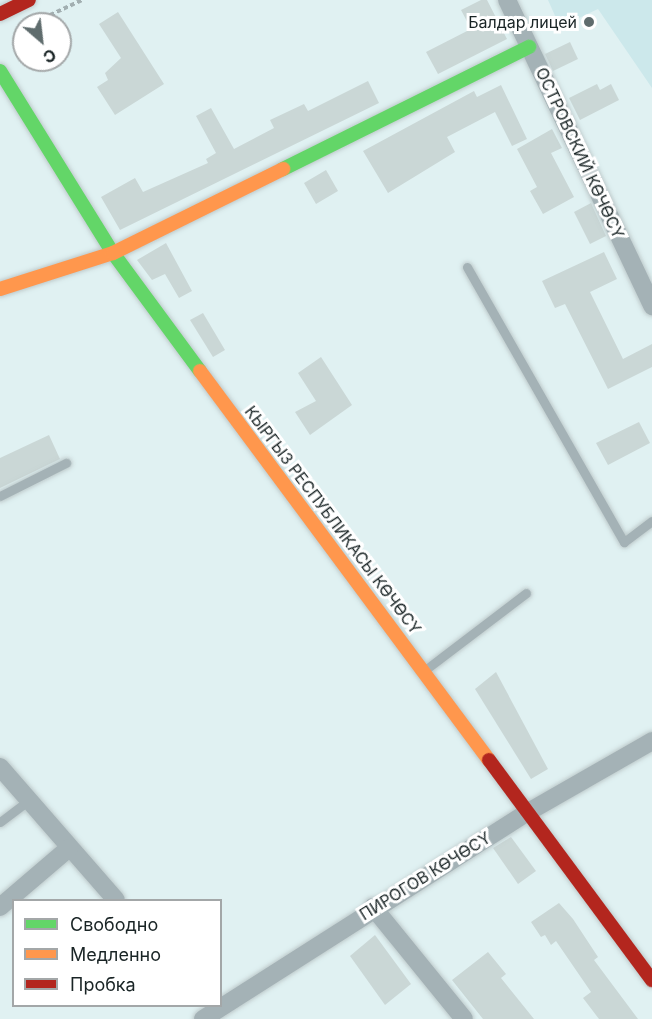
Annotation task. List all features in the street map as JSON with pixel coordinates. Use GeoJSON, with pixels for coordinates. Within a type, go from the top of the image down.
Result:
{"type":"FeatureCollection","features":[{"type":"Feature","properties":{"kind":"main road"},"geometry":{"type":"LineString","coordinates":[[0,14],[29,0]]}},
{"type":"Feature","properties":{"kind":"main road"},"geometry":{"type":"LineString","coordinates":[[0,289],[113,253],[529,47]]}},
{"type":"Feature","properties":{"kind":"main road","name":"КЫРГЫЗ РЕСПУБЛИКАСЫ КӨЧӨСҮ"},"geometry":{"type":"LineString","coordinates":[[0,71],[113,253],[530,811],[652,980]]}},
{"type":"Feature","properties":{"kind":"street","name":"ОСТРОВСКИЙ КӨЧӨСҮ"},"geometry":{"type":"LineString","coordinates":[[507,0],[652,306]]}},
{"type":"Feature","properties":{"kind":"street","name":"ПИРОГОВ КӨЧӨСҮ"},"geometry":{"type":"LineString","coordinates":[[222,1007],[373,908],[530,811],[652,741]]}},
{"type":"Feature","properties":{"kind":"street"},"geometry":{"type":"LineString","coordinates":[[0,767],[115,899]]}},
{"type":"Feature","properties":{"kind":"street"},"geometry":{"type":"LineString","coordinates":[[0,908],[69,848]]}},
{"type":"Feature","properties":{"kind":"street"},"geometry":{"type":"LineString","coordinates":[[373,908],[464,1019]]}},
{"type":"Feature","properties":{"kind":"lane"},"geometry":{"type":"LineString","coordinates":[[467,267],[624,542],[652,521]]}},
{"type":"Feature","properties":{"kind":"lane"},"geometry":{"type":"LineString","coordinates":[[0,496],[66,463]]}},
{"type":"Feature","properties":{"kind":"lane"},"geometry":{"type":"LineString","coordinates":[[425,670],[526,593]]}},
{"type":"Feature","properties":{"kind":"lane"},"geometry":{"type":"LineString","coordinates":[[0,822],[28,801]]}},
{"type":"Feature","properties":{"kind":"path"},"geometry":{"type":"LineString","coordinates":[[56,12],[82,0]]}},
{"type":"Feature","properties":{"kind":"shaded area"},"geometry":{"type":"Polygon","coordinates":[[[548,0],[652,0],[652,88],[598,9],[560,27],[548,0]]]}},
{"type":"Feature","properties":{"kind":"building"},"geometry":{"type":"Polygon","coordinates":[[[481,0],[487,0],[507,39],[438,74],[426,52],[471,29],[461,10],[481,0]]]}},
{"type":"Feature","properties":{"kind":"building"},"geometry":{"type":"Polygon","coordinates":[[[118,12],[164,84],[115,115],[97,87],[108,80],[105,73],[121,58],[99,24],[118,12]]]}},
{"type":"Feature","properties":{"kind":"building"},"geometry":{"type":"Polygon","coordinates":[[[570,42],[578,59],[553,71],[545,54],[570,42]]]}},
{"type":"Feature","properties":{"kind":"building"},"geometry":{"type":"Polygon","coordinates":[[[368,81],[379,103],[120,230],[101,197],[135,178],[143,192],[208,163],[206,159],[216,153],[196,116],[211,108],[234,149],[274,128],[270,120],[304,104],[308,111],[368,81]]]}},
{"type":"Feature","properties":{"kind":"building"},"geometry":{"type":"Polygon","coordinates":[[[597,84],[600,90],[611,84],[619,100],[580,120],[569,98],[597,84]]]}},
{"type":"Feature","properties":{"kind":"building"},"geometry":{"type":"Polygon","coordinates":[[[501,85],[527,139],[512,146],[495,112],[447,137],[455,152],[388,193],[363,151],[474,91],[477,97],[501,85]]]}},
{"type":"Feature","properties":{"kind":"building"},"geometry":{"type":"Polygon","coordinates":[[[552,129],[562,148],[551,153],[574,197],[543,214],[530,191],[537,187],[517,149],[552,129]]]}},
{"type":"Feature","properties":{"kind":"building"},"geometry":{"type":"Polygon","coordinates":[[[326,170],[338,191],[316,204],[304,183],[326,170]]]}},
{"type":"Feature","properties":{"kind":"building"},"geometry":{"type":"Polygon","coordinates":[[[591,203],[606,236],[590,244],[574,212],[591,203]]]}},
{"type":"Feature","properties":{"kind":"building"},"geometry":{"type":"Polygon","coordinates":[[[166,243],[192,291],[179,298],[165,274],[152,280],[137,260],[166,243]]]}},
{"type":"Feature","properties":{"kind":"building"},"geometry":{"type":"Polygon","coordinates":[[[604,252],[617,279],[590,292],[623,359],[652,344],[652,367],[608,389],[565,304],[555,308],[542,281],[604,252]]]}},
{"type":"Feature","properties":{"kind":"building"},"geometry":{"type":"Polygon","coordinates":[[[203,313],[225,350],[213,357],[190,320],[203,313]]]}},
{"type":"Feature","properties":{"kind":"building"},"geometry":{"type":"Polygon","coordinates":[[[321,357],[352,405],[310,435],[295,412],[316,401],[298,373],[321,357]]]}},
{"type":"Feature","properties":{"kind":"building"},"geometry":{"type":"Polygon","coordinates":[[[639,422],[650,443],[608,465],[596,443],[639,422]]]}},
{"type":"Feature","properties":{"kind":"building"},"geometry":{"type":"Polygon","coordinates":[[[49,435],[60,459],[0,488],[0,458],[49,435]]]}},
{"type":"Feature","properties":{"kind":"building"},"geometry":{"type":"Polygon","coordinates":[[[496,672],[548,769],[531,779],[475,689],[496,672]]]}},
{"type":"Feature","properties":{"kind":"building"},"geometry":{"type":"Polygon","coordinates":[[[511,837],[536,871],[518,884],[493,848],[511,837]]]}},
{"type":"Feature","properties":{"kind":"building"},"geometry":{"type":"Polygon","coordinates":[[[559,903],[573,919],[598,957],[594,960],[638,1019],[599,1019],[583,998],[591,992],[556,941],[551,945],[545,935],[541,937],[531,922],[559,903]]]}},
{"type":"Feature","properties":{"kind":"building"},"geometry":{"type":"Polygon","coordinates":[[[375,935],[411,984],[385,1005],[350,956],[375,935]]]}},
{"type":"Feature","properties":{"kind":"building"},"geometry":{"type":"Polygon","coordinates":[[[488,952],[506,974],[501,978],[534,1019],[483,1019],[452,980],[488,952]]]}},
{"type":"Feature","properties":{"kind":"traffic: fast"},"geometry":{"type":"LineString","coordinates":[[283,169],[529,47]]}},
{"type":"Feature","properties":{"kind":"traffic: fast"},"geometry":{"type":"LineString","coordinates":[[0,71],[113,253],[200,371]]}},
{"type":"Feature","properties":{"kind":"traffic: slow"},"geometry":{"type":"LineString","coordinates":[[0,289],[113,253],[283,169]]}},
{"type":"Feature","properties":{"kind":"traffic: slow"},"geometry":{"type":"LineString","coordinates":[[200,371],[489,760]]}},
{"type":"Feature","properties":{"kind":"traffic: jam"},"geometry":{"type":"LineString","coordinates":[[0,14],[29,0]]}},
{"type":"Feature","properties":{"kind":"traffic: jam"},"geometry":{"type":"LineString","coordinates":[[489,760],[652,980]]}},
{"type":"Feature","properties":{"kind":"place","name":"Балдар лицей"},"geometry":{"type":"Point","coordinates":[589,22]}}]}
